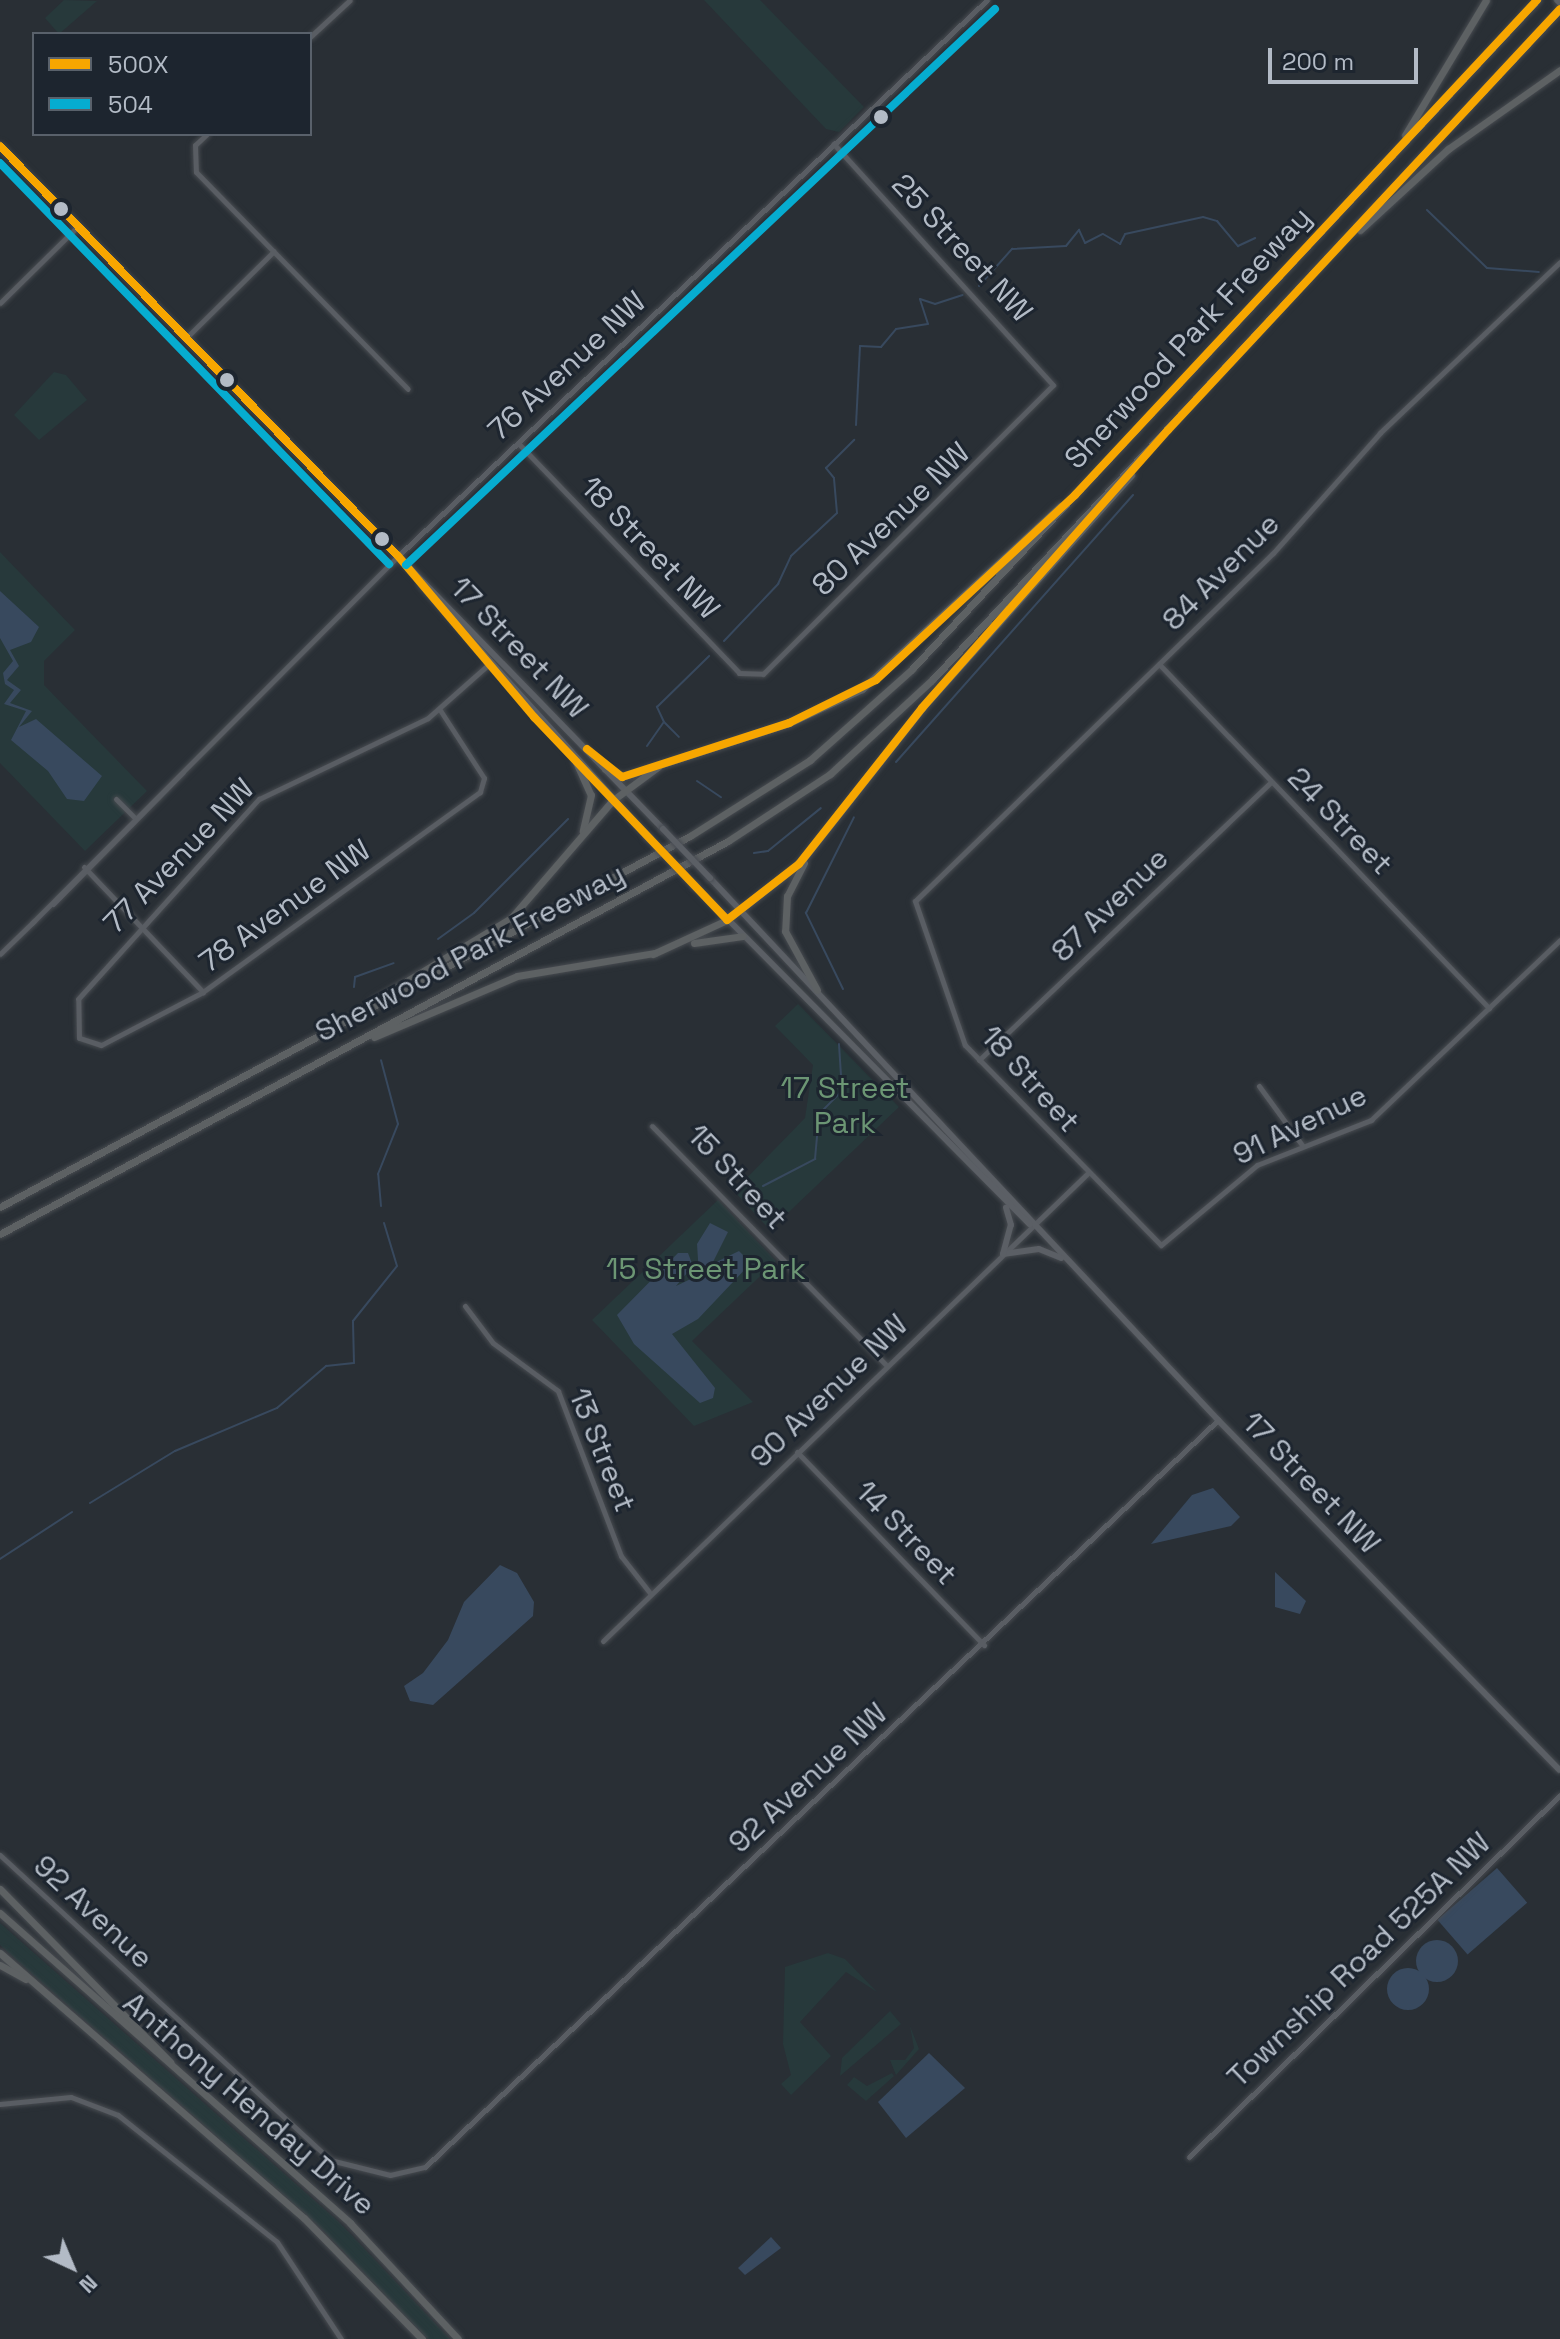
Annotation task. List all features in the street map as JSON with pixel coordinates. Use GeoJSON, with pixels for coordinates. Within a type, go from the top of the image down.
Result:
{"type":"FeatureCollection","features":[{"type":"Feature","properties":{"kind":"highway"},"geometry":{"type":"LineString","coordinates":[[1384,163],[1486,0]]}},
{"type":"Feature","properties":{"kind":"highway","name":"Sherwood Park Freeway"},"geometry":{"type":"LineString","coordinates":[[0,1207],[713,824],[801,766],[889,692],[1537,0]]}},
{"type":"Feature","properties":{"kind":"highway","name":"Sherwood Park Freeway"},"geometry":{"type":"LineString","coordinates":[[0,1234],[728,841],[830,774],[896,717],[1168,430],[1559,4]]}},
{"type":"Feature","properties":{"kind":"highway"},"geometry":{"type":"LineString","coordinates":[[1334,252],[1448,149],[1560,70]]}},
{"type":"Feature","properties":{"kind":"highway"},"geometry":{"type":"LineString","coordinates":[[817,990],[791,949],[784,919],[792,885],[814,848],[922,708],[1168,430]]}},
{"type":"Feature","properties":{"kind":"highway"},"geometry":{"type":"LineString","coordinates":[[605,769],[622,777],[789,723],[862,689],[1075,495]]}},
{"type":"Feature","properties":{"kind":"highway"},"geometry":{"type":"LineString","coordinates":[[345,1022],[511,918],[613,800],[671,759]]}},
{"type":"Feature","properties":{"kind":"highway"},"geometry":{"type":"LineString","coordinates":[[569,853],[591,803],[576,762]]}},
{"type":"Feature","properties":{"kind":"highway"},"geometry":{"type":"LineString","coordinates":[[653,954],[727,920],[814,848]]}},
{"type":"Feature","properties":{"kind":"highway"},"geometry":{"type":"LineString","coordinates":[[349,1046],[517,976],[653,954],[720,934],[743,936]]}},
{"type":"Feature","properties":{"kind":"highway"},"geometry":{"type":"LineString","coordinates":[[0,1201],[16,1198]]}},
{"type":"Feature","properties":{"kind":"highway"},"geometry":{"type":"LineString","coordinates":[[0,1889],[184,2079]]}},
{"type":"Feature","properties":{"kind":"highway","name":"Anthony Henday Drive"},"geometry":{"type":"LineString","coordinates":[[0,1913],[350,2223],[458,2339]]}},
{"type":"Feature","properties":{"kind":"highway","name":"Anthony Henday Drive"},"geometry":{"type":"LineString","coordinates":[[0,1953],[304,2218],[422,2339]]}},
{"type":"Feature","properties":{"kind":"highway"},"geometry":{"type":"LineString","coordinates":[[0,1965],[31,1981]]}},
{"type":"Feature","properties":{"kind":"main road","name":"17 Street NW"},"geometry":{"type":"LineString","coordinates":[[0,146],[627,790],[1218,1420],[1560,1770]]}},
{"type":"Feature","properties":{"kind":"main road","name":"17 Street NW"},"geometry":{"type":"LineString","coordinates":[[398,556],[576,762],[1005,1204],[1033,1225]]}},
{"type":"Feature","properties":{"kind":"main road"},"geometry":{"type":"LineString","coordinates":[[1005,1204],[1011,1225],[1003,1254],[1034,1248],[1066,1260]]}},
{"type":"Feature","properties":{"kind":"street"},"geometry":{"type":"LineString","coordinates":[[312,35],[350,0]]}},
{"type":"Feature","properties":{"kind":"street","name":"76 Avenue NW"},"geometry":{"type":"LineString","coordinates":[[0,954],[398,556],[987,0]]}},
{"type":"Feature","properties":{"kind":"street"},"geometry":{"type":"LineString","coordinates":[[206,136],[191,160],[408,389]]}},
{"type":"Feature","properties":{"kind":"street","name":"25 Street NW"},"geometry":{"type":"LineString","coordinates":[[834,144],[1053,385]]}},
{"type":"Feature","properties":{"kind":"street"},"geometry":{"type":"LineString","coordinates":[[0,303],[78,226]]}},
{"type":"Feature","properties":{"kind":"street"},"geometry":{"type":"LineString","coordinates":[[187,337],[274,251]]}},
{"type":"Feature","properties":{"kind":"street","name":"84 Avenue"},"geometry":{"type":"LineString","coordinates":[[915,911],[919,892],[1273,553],[1380,433],[1560,262]]}},
{"type":"Feature","properties":{"kind":"street","name":"80 Avenue NW"},"geometry":{"type":"LineString","coordinates":[[753,678],[1050,395],[1053,385]]}},
{"type":"Feature","properties":{"kind":"street","name":"18 Street NW"},"geometry":{"type":"LineString","coordinates":[[518,443],[739,673],[753,678]]}},
{"type":"Feature","properties":{"kind":"street","name":"77 Avenue NW"},"geometry":{"type":"LineString","coordinates":[[98,1046],[79,1038],[78,999],[139,926],[259,799],[440,710],[489,664]]}},
{"type":"Feature","properties":{"kind":"street","name":"24 Street"},"geometry":{"type":"LineString","coordinates":[[1159,664],[1489,1008]]}},
{"type":"Feature","properties":{"kind":"street","name":"78 Avenue NW"},"geometry":{"type":"LineString","coordinates":[[98,1046],[203,992],[485,783],[440,710]]}},
{"type":"Feature","properties":{"kind":"street","name":"76 Avenue NW"},"geometry":{"type":"LineString","coordinates":[[32,923],[90,873],[183,771]]}},
{"type":"Feature","properties":{"kind":"street","name":"87 Avenue"},"geometry":{"type":"LineString","coordinates":[[979,1060],[1271,782]]}},
{"type":"Feature","properties":{"kind":"street"},"geometry":{"type":"LineString","coordinates":[[116,799],[134,817]]}},
{"type":"Feature","properties":{"kind":"street"},"geometry":{"type":"LineString","coordinates":[[84,867],[203,992]]}},
{"type":"Feature","properties":{"kind":"street","name":"18 Street"},"geometry":{"type":"LineString","coordinates":[[915,911],[965,1045],[1087,1174],[1161,1245]]}},
{"type":"Feature","properties":{"kind":"street","name":"91 Avenue"},"geometry":{"type":"LineString","coordinates":[[1161,1245],[1242,1176],[1302,1145],[1371,1120],[1560,940]]}},
{"type":"Feature","properties":{"kind":"street"},"geometry":{"type":"LineString","coordinates":[[1259,1086],[1302,1145]]}},
{"type":"Feature","properties":{"kind":"street","name":"15 Street"},"geometry":{"type":"LineString","coordinates":[[652,1126],[887,1366]]}},
{"type":"Feature","properties":{"kind":"street","name":"90 Avenue NW"},"geometry":{"type":"LineString","coordinates":[[603,1641],[1087,1174]]}},
{"type":"Feature","properties":{"kind":"street","name":"13 Street"},"geometry":{"type":"LineString","coordinates":[[465,1306],[493,1343],[558,1391],[621,1556],[650,1593]]}},
{"type":"Feature","properties":{"kind":"street","name":"92 Avenue NW"},"geometry":{"type":"LineString","coordinates":[[425,2167],[984,1645],[1218,1420]]}},
{"type":"Feature","properties":{"kind":"street","name":"14 Street"},"geometry":{"type":"LineString","coordinates":[[797,1452],[984,1645]]}},
{"type":"Feature","properties":{"kind":"street","name":"Township Road 525A NW"},"geometry":{"type":"LineString","coordinates":[[1189,2157],[1560,1795]]}},
{"type":"Feature","properties":{"kind":"street","name":"92 Avenue"},"geometry":{"type":"LineString","coordinates":[[0,1855],[330,2160],[390,2175],[425,2167]]}},
{"type":"Feature","properties":{"kind":"street"},"geometry":{"type":"LineString","coordinates":[[0,2104],[71,2097],[118,2115],[277,2242],[341,2339]]}},
{"type":"Feature","properties":{"kind":"green space"},"geometry":{"type":"Polygon","coordinates":[[[64,0],[97,1],[61,32],[57,32],[45,18],[64,0]]]}},
{"type":"Feature","properties":{"kind":"green space"},"geometry":{"type":"Polygon","coordinates":[[[704,0],[760,0],[864,107],[839,132],[826,129],[704,0]]]}},
{"type":"Feature","properties":{"kind":"green space"},"geometry":{"type":"Polygon","coordinates":[[[54,372],[66,375],[87,400],[39,440],[14,415],[54,372]]]}},
{"type":"Feature","properties":{"kind":"green space"},"geometry":{"type":"Polygon","coordinates":[[[0,552],[75,630],[44,661],[44,685],[147,791],[85,851],[0,763],[0,552]]]}},
{"type":"Feature","properties":{"kind":"green space","name":"17 Street Park"},"geometry":{"type":"Polygon","coordinates":[[[798,1004],[899,1107],[770,1230],[734,1191],[805,1118],[813,1065],[775,1026],[798,1004]]]}},
{"type":"Feature","properties":{"kind":"green space","name":"15 Street Park"},"geometry":{"type":"Polygon","coordinates":[[[718,1200],[776,1261],[692,1341],[753,1402],[694,1426],[592,1320],[718,1200]]]}},
{"type":"Feature","properties":{"kind":"green space"},"geometry":{"type":"Polygon","coordinates":[[[0,1923],[340,2223],[450,2339],[428,2339],[319,2226],[0,1945],[0,1923]]]}},
{"type":"Feature","properties":{"kind":"green space"},"geometry":{"type":"Polygon","coordinates":[[[828,1953],[845,1959],[877,1992],[846,1972],[800,2022],[831,2056],[791,2095],[781,2084],[791,2075],[783,2044],[785,1967],[828,1953]]]}},
{"type":"Feature","properties":{"kind":"green space"},"geometry":{"type":"Polygon","coordinates":[[[890,2011],[901,2024],[840,2076],[842,2058],[890,2011]]]}},
{"type":"Feature","properties":{"kind":"green space"},"geometry":{"type":"Polygon","coordinates":[[[910,2026],[919,2049],[896,2075],[890,2060],[905,2060],[914,2048],[910,2026]]]}},
{"type":"Feature","properties":{"kind":"green space"},"geometry":{"type":"Polygon","coordinates":[[[892,2073],[894,2076],[866,2101],[847,2085],[854,2077],[867,2086],[892,2073]]]}},
{"type":"Feature","properties":{"kind":"water"},"geometry":{"type":"Polygon","coordinates":[[[0,591],[39,627],[31,642],[10,650],[19,666],[7,680],[21,690],[10,703],[32,711],[19,727],[36,719],[102,776],[84,801],[67,799],[48,771],[11,740],[26,711],[4,704],[14,690],[5,684],[3,673],[13,661],[0,638],[0,591]]]}},
{"type":"Feature","properties":{"kind":"water"},"geometry":{"type":"Polygon","coordinates":[[[710,1223],[728,1232],[712,1264],[739,1251],[751,1263],[698,1319],[672,1334],[715,1388],[713,1398],[700,1403],[634,1344],[617,1315],[678,1253],[688,1253],[693,1266],[676,1286],[699,1275],[697,1244],[710,1223]]]}},
{"type":"Feature","properties":{"kind":"water"},"geometry":{"type":"Polygon","coordinates":[[[1213,1488],[1240,1517],[1231,1526],[1151,1544],[1192,1495],[1213,1488]]]}},
{"type":"Feature","properties":{"kind":"water"},"geometry":{"type":"Polygon","coordinates":[[[500,1565],[517,1573],[534,1602],[533,1616],[433,1705],[410,1701],[404,1686],[423,1673],[448,1640],[464,1602],[500,1565]]]}},
{"type":"Feature","properties":{"kind":"water"},"geometry":{"type":"Polygon","coordinates":[[[1275,1572],[1306,1601],[1300,1614],[1275,1607],[1275,1572]]]}},
{"type":"Feature","properties":{"kind":"water"},"geometry":{"type":"Polygon","coordinates":[[[1497,1868],[1527,1903],[1468,1955],[1437,1920],[1497,1868]]]}},
{"type":"Feature","properties":{"kind":"water"},"geometry":{"type":"Polygon","coordinates":[[[1437,1940],[1452,1946],[1458,1961],[1452,1976],[1437,1982],[1422,1976],[1416,1961],[1422,1946],[1437,1940]]]}},
{"type":"Feature","properties":{"kind":"water"},"geometry":{"type":"Polygon","coordinates":[[[1408,1968],[1423,1974],[1429,1989],[1423,2004],[1408,2010],[1393,2004],[1387,1989],[1393,1974],[1408,1968]]]}},
{"type":"Feature","properties":{"kind":"water"},"geometry":{"type":"Polygon","coordinates":[[[929,2053],[965,2088],[906,2138],[878,2102],[929,2053]]]}},
{"type":"Feature","properties":{"kind":"water"},"geometry":{"type":"Polygon","coordinates":[[[771,2237],[781,2248],[745,2275],[738,2268],[771,2237]]]}},
{"type":"Feature","properties":{"kind":"waterway"},"geometry":{"type":"LineString","coordinates":[[1427,210],[1487,268],[1539,272]]}},
{"type":"Feature","properties":{"kind":"waterway"},"geometry":{"type":"LineString","coordinates":[[979,286],[1012,249],[1066,246],[1079,230],[1085,243],[1103,234],[1120,244],[1125,234],[1203,217],[1217,221],[1238,246],[1255,238]]}},
{"type":"Feature","properties":{"kind":"waterway"},"geometry":{"type":"LineString","coordinates":[[856,425],[860,346],[881,347],[896,329],[928,324],[920,299],[935,304],[963,295]]}},
{"type":"Feature","properties":{"kind":"waterway"},"geometry":{"type":"LineString","coordinates":[[724,641],[778,584],[791,556],[837,513],[834,478],[826,468],[854,440]]}},
{"type":"Feature","properties":{"kind":"waterway"},"geometry":{"type":"LineString","coordinates":[[896,762],[1133,495]]}},
{"type":"Feature","properties":{"kind":"waterway"},"geometry":{"type":"LineString","coordinates":[[647,746],[664,722],[657,707],[709,656]]}},
{"type":"Feature","properties":{"kind":"waterway"},"geometry":{"type":"LineString","coordinates":[[664,722],[679,737]]}},
{"type":"Feature","properties":{"kind":"waterway"},"geometry":{"type":"LineString","coordinates":[[697,781],[721,797]]}},
{"type":"Feature","properties":{"kind":"waterway"},"geometry":{"type":"LineString","coordinates":[[754,853],[768,851],[821,808]]}},
{"type":"Feature","properties":{"kind":"waterway"},"geometry":{"type":"LineString","coordinates":[[843,989],[806,913],[854,817]]}},
{"type":"Feature","properties":{"kind":"waterway"},"geometry":{"type":"LineString","coordinates":[[438,939],[474,913],[568,819]]}},
{"type":"Feature","properties":{"kind":"waterway"},"geometry":{"type":"LineString","coordinates":[[354,987],[355,977],[394,963]]}},
{"type":"Feature","properties":{"kind":"waterway"},"geometry":{"type":"LineString","coordinates":[[763,1186],[815,1159],[819,1114],[842,1091],[839,1044]]}},
{"type":"Feature","properties":{"kind":"waterway"},"geometry":{"type":"LineString","coordinates":[[381,1060],[398,1124],[378,1174],[381,1206]]}},
{"type":"Feature","properties":{"kind":"waterway"},"geometry":{"type":"LineString","coordinates":[[90,1503],[175,1451],[277,1408],[326,1366],[354,1363],[353,1321],[397,1266],[384,1223]]}},
{"type":"Feature","properties":{"kind":"waterway"},"geometry":{"type":"LineString","coordinates":[[0,1559],[72,1512]]}},
{"type":"Feature","properties":{"kind":"transit line","name":"500X"},"geometry":{"type":"LineString","coordinates":[[587,749],[622,777],[789,723],[876,680],[1075,495],[1537,0]]}},
{"type":"Feature","properties":{"kind":"transit line","name":"504"},"geometry":{"type":"LineString","coordinates":[[406,565],[995,9]]}},
{"type":"Feature","properties":{"kind":"transit line","name":"500X"},"geometry":{"type":"LineString","coordinates":[[0,146],[398,556],[534,717],[727,920],[799,864],[922,708],[1168,430],[1560,9]]}},
{"type":"Feature","properties":{"kind":"transit line","name":"504"},"geometry":{"type":"LineString","coordinates":[[0,163],[389,564]]}}]}
